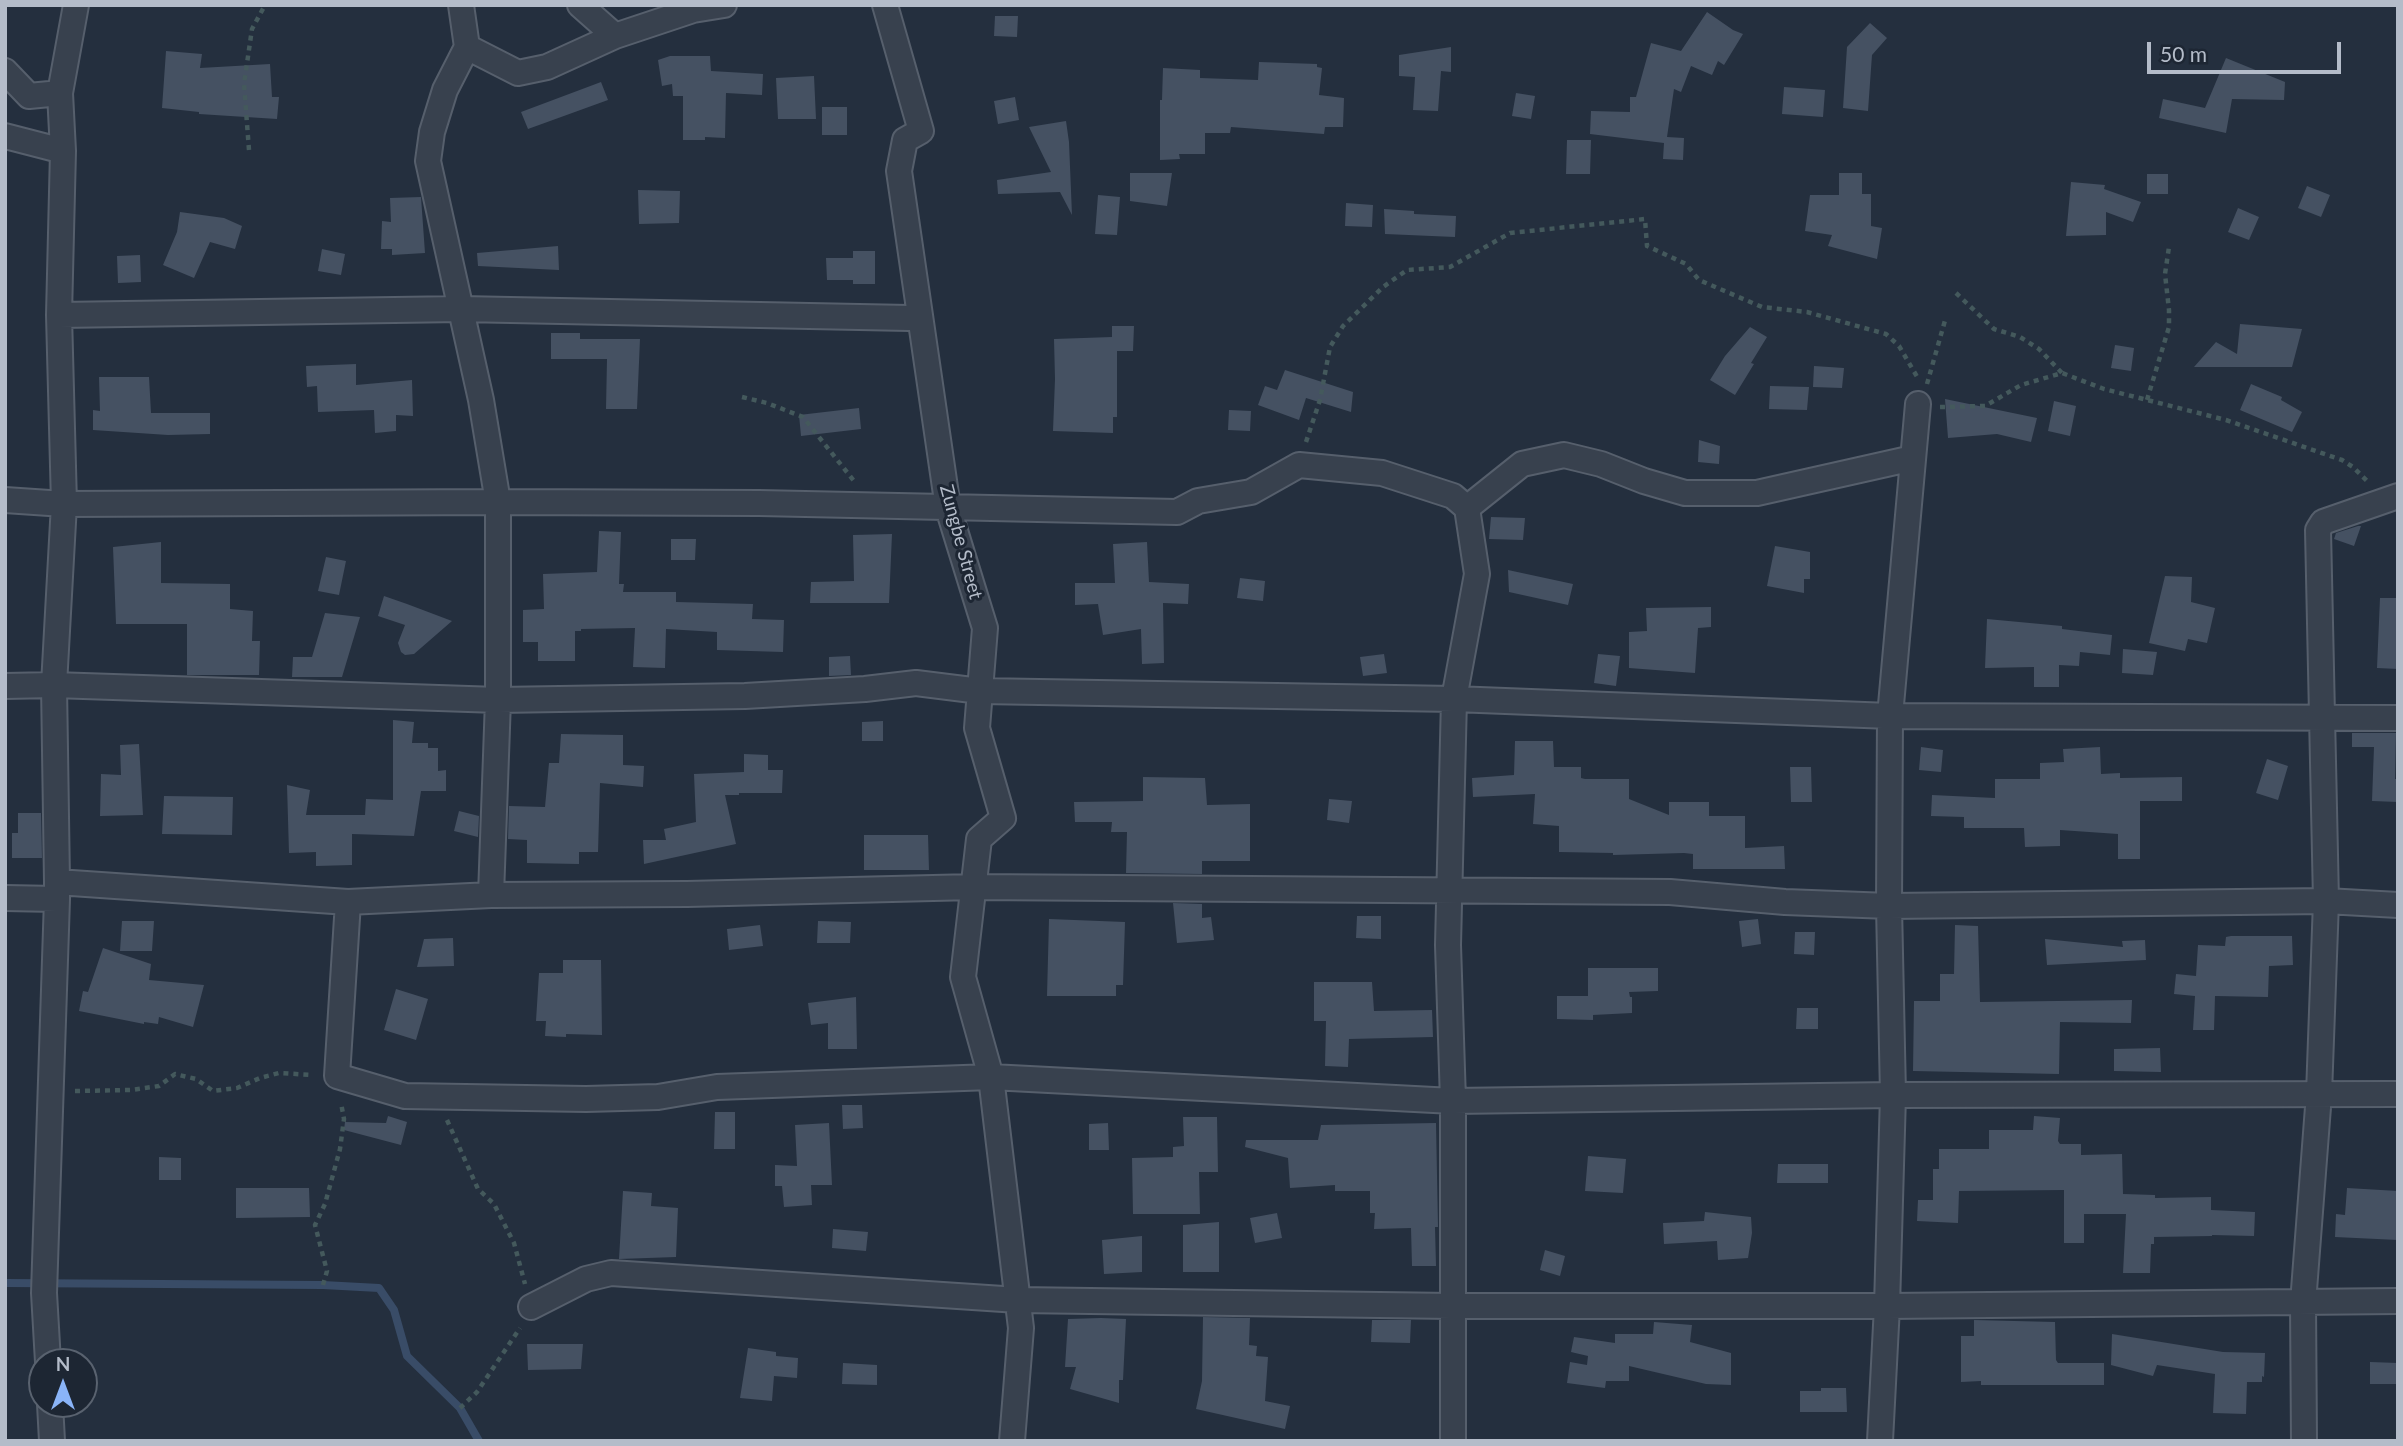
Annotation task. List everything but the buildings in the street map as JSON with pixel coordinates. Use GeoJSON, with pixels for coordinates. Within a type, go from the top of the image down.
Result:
{"type":"FeatureCollection","features":[{"type":"Feature","properties":{"kind":"street"},"geometry":{"type":"LineString","coordinates":[[47,1348],[44,1293],[57,890],[54,685],[64,505],[59,315],[63,151],[60,93],[76,5]]}},
{"type":"Feature","properties":{"kind":"street"},"geometry":{"type":"LineString","coordinates":[[461,5],[467,47],[438,110],[428,161],[481,400],[498,502],[498,700],[491,895]]}},
{"type":"Feature","properties":{"kind":"street"},"geometry":{"type":"LineString","coordinates":[[579,5],[615,36]]}},
{"type":"Feature","properties":{"kind":"street"},"geometry":{"type":"LineString","coordinates":[[467,47],[518,73],[547,67],[615,36],[693,10],[724,5]]}},
{"type":"Feature","properties":{"kind":"street","name":"Zungbe Street"},"geometry":{"type":"LineString","coordinates":[[885,5],[921,131],[905,140],[899,171],[948,508],[985,628],[977,728],[1003,818],[979,839],[963,977],[991,1077],[1021,1328],[1012,1441]]}},
{"type":"Feature","properties":{"kind":"street"},"geometry":{"type":"LineString","coordinates":[[5,71],[29,96],[60,93]]}},
{"type":"Feature","properties":{"kind":"street"},"geometry":{"type":"LineString","coordinates":[[5,136],[63,151]]}},
{"type":"Feature","properties":{"kind":"street"},"geometry":{"type":"LineString","coordinates":[[59,315],[461,309],[909,318]]}},
{"type":"Feature","properties":{"kind":"street"},"geometry":{"type":"LineString","coordinates":[[1880,1441],[1887,1306],[1892,1095],[1890,716],[1918,404]]}},
{"type":"Feature","properties":{"kind":"street"},"geometry":{"type":"LineString","coordinates":[[1467,508],[1522,464],[1564,456],[1601,464],[1685,493],[1757,493],[1913,458]]}},
{"type":"Feature","properties":{"kind":"street"},"geometry":{"type":"LineString","coordinates":[[5,500],[64,505],[759,503],[1177,512],[1198,501],[1251,492],[1299,465],[1382,473],[1453,496],[1467,508],[1477,574],[1454,699],[1448,945],[1453,1101],[1453,1441]]}},
{"type":"Feature","properties":{"kind":"street"},"geometry":{"type":"LineString","coordinates":[[2304,1441],[2303,1303],[2319,1094],[2326,901],[2319,525],[2387,490]]}},
{"type":"Feature","properties":{"kind":"street"},"geometry":{"type":"LineString","coordinates":[[5,686],[54,685],[498,700],[745,696],[865,689],[916,682],[980,691],[1454,699],[1890,716],[2398,718]]}},
{"type":"Feature","properties":{"kind":"street"},"geometry":{"type":"LineString","coordinates":[[5,898],[57,890],[348,902],[491,895],[687,894],[974,887],[1670,892],[1785,902],[1889,906],[2326,901],[2398,905]]}},
{"type":"Feature","properties":{"kind":"street"},"geometry":{"type":"LineString","coordinates":[[348,902],[337,1076],[405,1096],[586,1099],[659,1097],[717,1087],[991,1077],[1453,1101],[1892,1095],[2398,1094]]}},
{"type":"Feature","properties":{"kind":"street"},"geometry":{"type":"LineString","coordinates":[[531,1307],[586,1279],[611,1273],[1018,1300],[1452,1306],[1887,1306],[2398,1301]]}},
{"type":"Feature","properties":{"kind":"street"},"geometry":{"type":"LineString","coordinates":[[51,1418],[52,1441]]}},
{"type":"Feature","properties":{"kind":"path"},"geometry":{"type":"LineString","coordinates":[[249,150],[244,83],[252,29],[265,5]]}},
{"type":"Feature","properties":{"kind":"path"},"geometry":{"type":"LineString","coordinates":[[1299,465],[1320,400],[1330,347],[1343,327],[1383,287],[1407,270],[1450,267],[1510,233],[1621,220],[1645,219],[1647,246],[1686,264],[1699,280],[1762,307],[1807,312],[1886,334],[1899,346],[1922,385],[1918,404]]}},
{"type":"Feature","properties":{"kind":"path"},"geometry":{"type":"LineString","coordinates":[[2147,400],[2169,327],[2165,274],[2169,247]]}},
{"type":"Feature","properties":{"kind":"path"},"geometry":{"type":"LineString","coordinates":[[1956,293],[1989,325],[2001,332],[2020,337],[2039,349],[2062,373],[2104,389],[2226,420],[2342,460],[2366,480],[2387,490]]}},
{"type":"Feature","properties":{"kind":"path"},"geometry":{"type":"LineString","coordinates":[[1918,404],[1931,376],[1946,317]]}},
{"type":"Feature","properties":{"kind":"path"},"geometry":{"type":"LineString","coordinates":[[1918,404],[1956,408],[1985,407],[2021,385],[2062,373]]}},
{"type":"Feature","properties":{"kind":"path"},"geometry":{"type":"LineString","coordinates":[[742,397],[803,417],[860,488]]}},
{"type":"Feature","properties":{"kind":"path"},"geometry":{"type":"LineString","coordinates":[[50,1094],[159,1086],[175,1074],[196,1079],[212,1091],[237,1088],[279,1073],[337,1076],[344,1119],[340,1149],[325,1204],[315,1225],[327,1271],[323,1284]]}},
{"type":"Feature","properties":{"kind":"path"},"geometry":{"type":"LineString","coordinates":[[443,1116],[451,1123],[478,1189],[494,1204],[514,1243],[531,1307],[515,1337],[477,1392],[460,1408]]}},
{"type":"Feature","properties":{"kind":"waterway"},"geometry":{"type":"LineString","coordinates":[[5,1283],[323,1285],[379,1288],[394,1310],[407,1356],[460,1408],[479,1441]]}}]}
